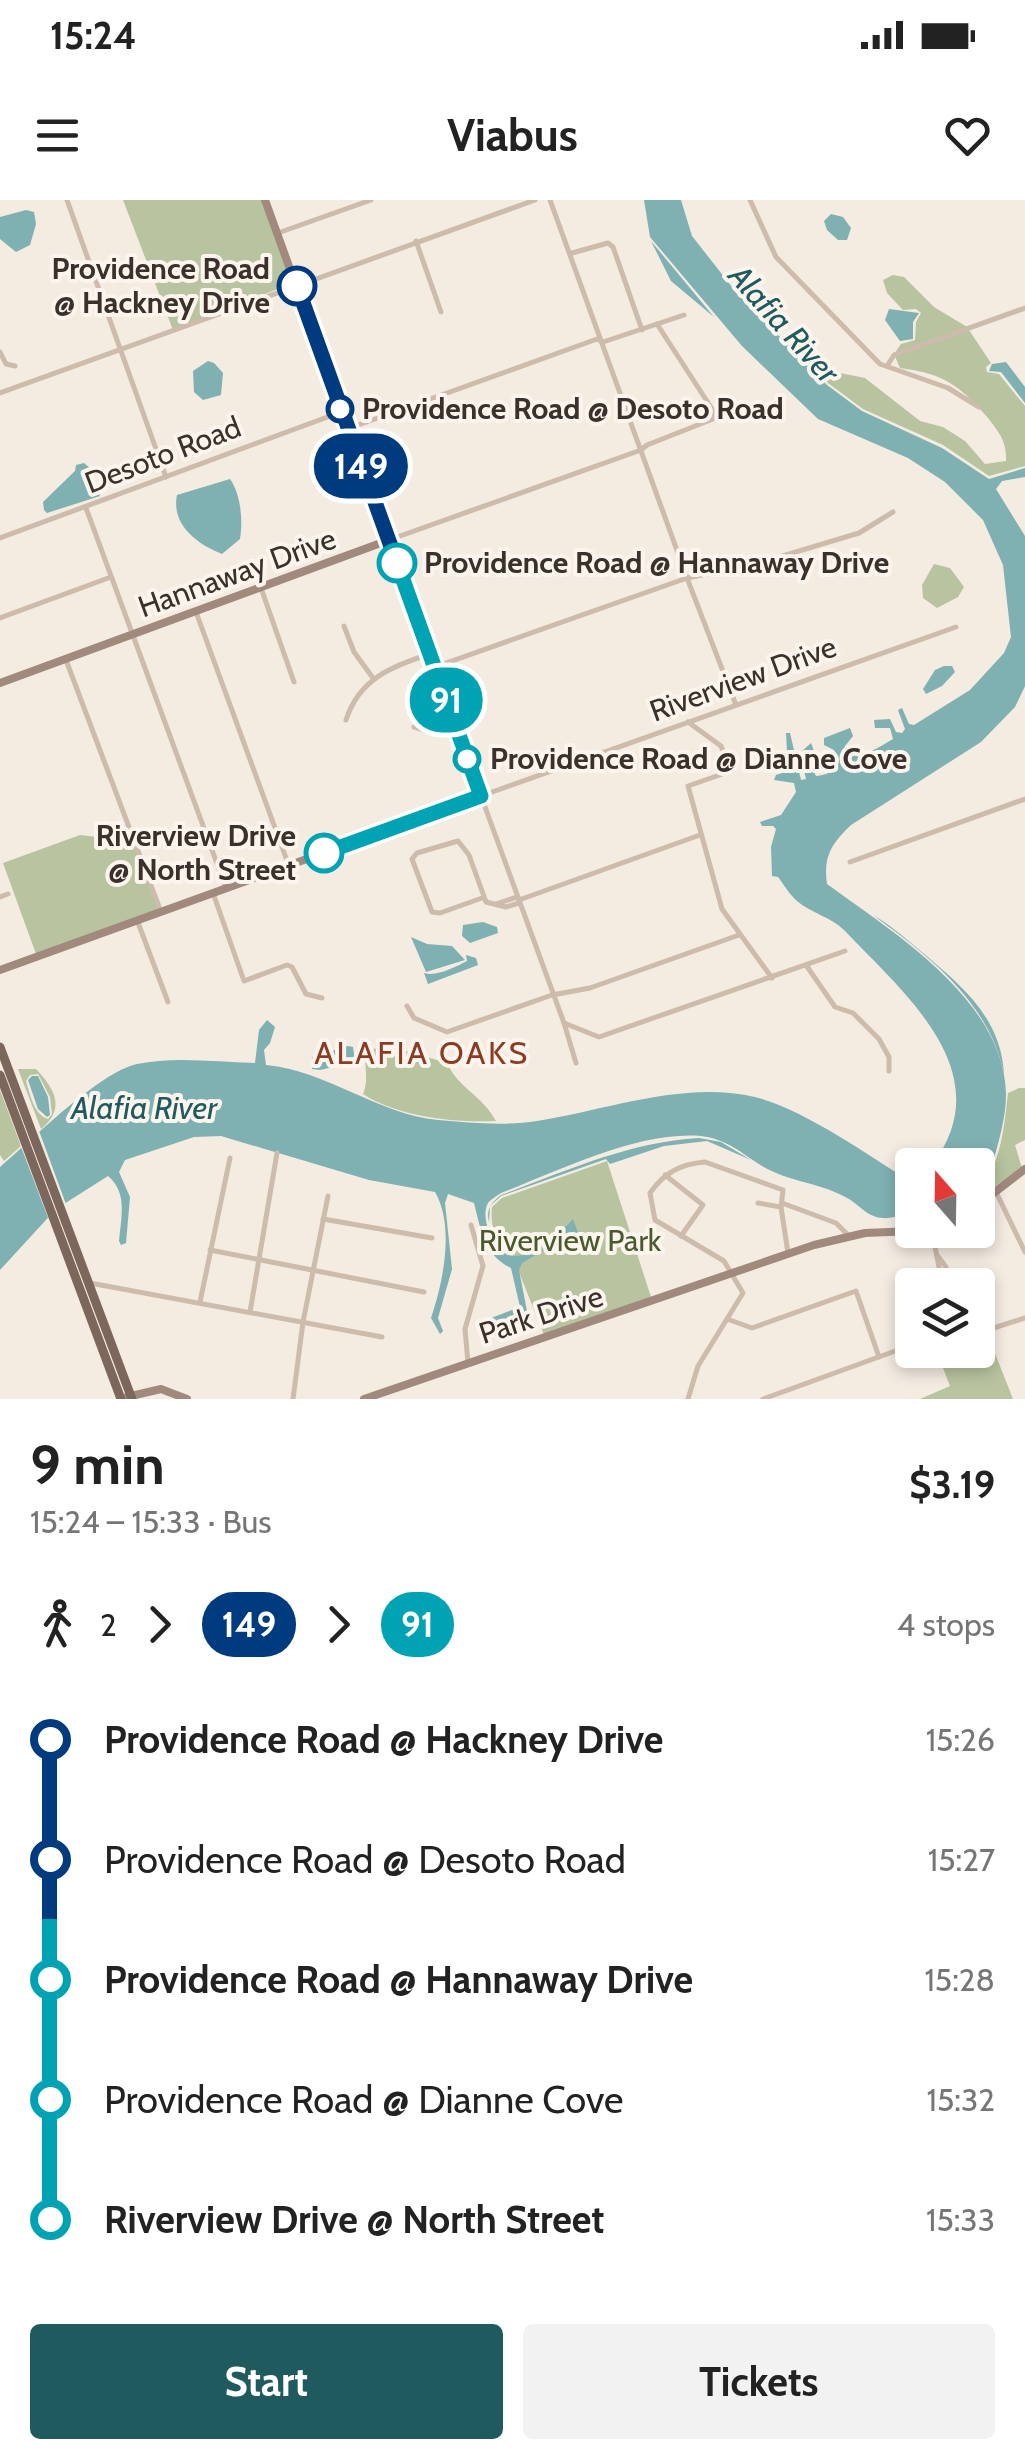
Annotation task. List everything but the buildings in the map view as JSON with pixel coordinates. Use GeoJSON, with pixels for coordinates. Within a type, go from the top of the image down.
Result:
{"type":"FeatureCollection","features":[{"type":"Feature","properties":{"kind":"main road"},"geometry":{"type":"LineString","coordinates":[[0,1047],[27,1131]]}},
{"type":"Feature","properties":{"kind":"main road"},"geometry":{"type":"LineString","coordinates":[[0,1060],[14,1083]]}},
{"type":"Feature","properties":{"kind":"main road"},"geometry":{"type":"LineString","coordinates":[[0,1075],[27,1131],[126,1398]]}},
{"type":"Feature","properties":{"kind":"main road"},"geometry":{"type":"LineString","coordinates":[[62,1224],[89,1282],[126,1398]]}},
{"type":"Feature","properties":{"kind":"street"},"geometry":{"type":"LineString","coordinates":[[68,200],[166,477]]}},
{"type":"Feature","properties":{"kind":"street"},"geometry":{"type":"LineString","coordinates":[[265,200],[576,1063]]}},
{"type":"Feature","properties":{"kind":"street"},"geometry":{"type":"LineString","coordinates":[[278,234],[372,200]]}},
{"type":"Feature","properties":{"kind":"street"},"geometry":{"type":"LineString","coordinates":[[0,393],[535,200]]}},
{"type":"Feature","properties":{"kind":"street"},"geometry":{"type":"LineString","coordinates":[[550,200],[736,704]]}},
{"type":"Feature","properties":{"kind":"street"},"geometry":{"type":"LineString","coordinates":[[750,200],[776,257],[880,364],[948,388],[979,406]]}},
{"type":"Feature","properties":{"kind":"street"},"geometry":{"type":"LineString","coordinates":[[416,241],[441,312]]}},
{"type":"Feature","properties":{"kind":"street"},"geometry":{"type":"LineString","coordinates":[[572,253],[598,244],[613,247],[642,330]]}},
{"type":"Feature","properties":{"kind":"street"},"geometry":{"type":"LineString","coordinates":[[887,366],[894,355],[1025,308]]}},
{"type":"Feature","properties":{"kind":"street"},"geometry":{"type":"LineString","coordinates":[[347,429],[597,339],[603,342],[684,315]]}},
{"type":"Feature","properties":{"kind":"street","name":"Hannaway Drive"},"geometry":{"type":"LineString","coordinates":[[0,683],[641,450],[713,419],[713,412],[657,324]]}},
{"type":"Feature","properties":{"kind":"street"},"geometry":{"type":"LineString","coordinates":[[1,357],[6,364],[15,366]]}},
{"type":"Feature","properties":{"kind":"street","name":"Desoto Road"},"geometry":{"type":"LineString","coordinates":[[0,538],[341,412]]}},
{"type":"Feature","properties":{"kind":"street"},"geometry":{"type":"LineString","coordinates":[[86,508],[226,888]]}},
{"type":"Feature","properties":{"kind":"street"},"geometry":{"type":"LineString","coordinates":[[434,668],[687,578],[756,564],[859,532],[893,512]]}},
{"type":"Feature","properties":{"kind":"street"},"geometry":{"type":"LineString","coordinates":[[0,618],[112,577]]}},
{"type":"Feature","properties":{"kind":"street"},"geometry":{"type":"LineString","coordinates":[[261,588],[294,682]]}},
{"type":"Feature","properties":{"kind":"street"},"geometry":{"type":"LineString","coordinates":[[196,612],[289,866]]}},
{"type":"Feature","properties":{"kind":"street"},"geometry":{"type":"LineString","coordinates":[[344,626],[354,652],[373,678]]}},
{"type":"Feature","properties":{"kind":"street","name":"Riverview Drive"},"geometry":{"type":"LineString","coordinates":[[0,972],[956,627]]}},
{"type":"Feature","properties":{"kind":"street"},"geometry":{"type":"LineString","coordinates":[[346,720],[362,688],[373,678],[430,654]]}},
{"type":"Feature","properties":{"kind":"street"},"geometry":{"type":"LineString","coordinates":[[66,660],[161,912]]}},
{"type":"Feature","properties":{"kind":"street"},"geometry":{"type":"LineString","coordinates":[[414,728],[424,730],[453,720]]}},
{"type":"Feature","properties":{"kind":"street"},"geometry":{"type":"LineString","coordinates":[[688,722],[721,746],[732,770],[688,786],[722,908],[772,978]]}},
{"type":"Feature","properties":{"kind":"street"},"geometry":{"type":"LineString","coordinates":[[850,862],[1025,799]]}},
{"type":"Feature","properties":{"kind":"street"},"geometry":{"type":"LineString","coordinates":[[482,898],[440,913],[432,912],[412,859],[417,853],[451,841],[460,842],[469,855],[482,898],[494,905],[700,836]]}},
{"type":"Feature","properties":{"kind":"street"},"geometry":{"type":"LineString","coordinates":[[213,893],[244,981],[288,965],[306,994],[322,998]]}},
{"type":"Feature","properties":{"kind":"street"},"geometry":{"type":"LineString","coordinates":[[0,897],[8,894]]}},
{"type":"Feature","properties":{"kind":"street"},"geometry":{"type":"LineString","coordinates":[[137,920],[168,1002]]}},
{"type":"Feature","properties":{"kind":"street"},"geometry":{"type":"LineString","coordinates":[[407,1006],[414,1018],[447,1032],[552,995],[590,988],[740,935]]}},
{"type":"Feature","properties":{"kind":"street"},"geometry":{"type":"LineString","coordinates":[[564,1023],[599,1036],[845,951]]}},
{"type":"Feature","properties":{"kind":"street"},"geometry":{"type":"LineString","coordinates":[[806,965],[836,1007],[854,1014],[879,1040],[889,1057],[890,1071]]}},
{"type":"Feature","properties":{"kind":"street"},"geometry":{"type":"LineString","coordinates":[[250,1312],[277,1153]]}},
{"type":"Feature","properties":{"kind":"street"},"geometry":{"type":"LineString","coordinates":[[200,1302],[230,1158]]}},
{"type":"Feature","properties":{"kind":"street"},"geometry":{"type":"LineString","coordinates":[[689,1399],[698,1366],[743,1293],[724,1261],[654,1220],[650,1193],[665,1175],[681,1166],[705,1162],[784,1190],[788,1253]]}},
{"type":"Feature","properties":{"kind":"street"},"geometry":{"type":"LineString","coordinates":[[995,1189],[1025,1169]]}},
{"type":"Feature","properties":{"kind":"street"},"geometry":{"type":"LineString","coordinates":[[665,1175],[703,1205],[682,1236]]}},
{"type":"Feature","properties":{"kind":"street"},"geometry":{"type":"LineString","coordinates":[[995,1192],[1025,1252]]}},
{"type":"Feature","properties":{"kind":"street"},"geometry":{"type":"LineString","coordinates":[[292,1399],[328,1196]]}},
{"type":"Feature","properties":{"kind":"street"},"geometry":{"type":"LineString","coordinates":[[758,1202],[782,1205],[836,1223],[849,1236]]}},
{"type":"Feature","properties":{"kind":"street"},"geometry":{"type":"LineString","coordinates":[[323,1218],[432,1238]]}},
{"type":"Feature","properties":{"kind":"street"},"geometry":{"type":"LineString","coordinates":[[468,1363],[466,1329],[483,1266],[471,1225]]}},
{"type":"Feature","properties":{"kind":"street","name":"Park Drive"},"geometry":{"type":"LineString","coordinates":[[364,1399],[788,1253],[864,1233],[895,1232]]}},
{"type":"Feature","properties":{"kind":"street"},"geometry":{"type":"LineString","coordinates":[[210,1250],[424,1292]]}},
{"type":"Feature","properties":{"kind":"street"},"geometry":{"type":"LineString","coordinates":[[89,1282],[382,1337]]}},
{"type":"Feature","properties":{"kind":"street"},"geometry":{"type":"LineString","coordinates":[[727,1320],[752,1328],[856,1291],[879,1357]]}},
{"type":"Feature","properties":{"kind":"street"},"geometry":{"type":"LineString","coordinates":[[995,1328],[1025,1318]]}},
{"type":"Feature","properties":{"kind":"street"},"geometry":{"type":"LineString","coordinates":[[763,1399],[895,1351]]}},
{"type":"Feature","properties":{"kind":"street"},"geometry":{"type":"LineString","coordinates":[[126,1398],[161,1388],[187,1399]]}},
{"type":"Feature","properties":{"kind":"green space"},"geometry":{"type":"Polygon","coordinates":[[[123,200],[263,200],[293,283],[173,330],[123,200]]]}},
{"type":"Feature","properties":{"kind":"green space"},"geometry":{"type":"Polygon","coordinates":[[[893,275],[904,277],[934,307],[967,327],[991,363],[987,372],[999,374],[1025,406],[1025,466],[989,476],[943,445],[863,409],[805,360],[817,353],[840,373],[865,378],[920,421],[943,427],[965,441],[985,464],[1006,461],[999,433],[968,397],[940,378],[900,368],[894,354],[901,344],[915,340],[921,313],[916,309],[903,310],[887,293],[883,280],[893,275]]]}},
{"type":"Feature","properties":{"kind":"green space"},"geometry":{"type":"Polygon","coordinates":[[[934,564],[950,568],[964,587],[958,597],[937,608],[923,598],[922,585],[934,564]]]}},
{"type":"Feature","properties":{"kind":"green space"},"geometry":{"type":"Polygon","coordinates":[[[80,835],[124,840],[132,837],[158,910],[36,954],[3,863],[80,835]]]}},
{"type":"Feature","properties":{"kind":"green space"},"geometry":{"type":"Polygon","coordinates":[[[389,1046],[447,1063],[496,1121],[427,1117],[393,1108],[363,1094],[368,1050],[389,1046]]]}},
{"type":"Feature","properties":{"kind":"green space"},"geometry":{"type":"Polygon","coordinates":[[[18,1069],[36,1069],[53,1092],[53,1114],[41,1129],[18,1069]],[[38,1074],[30,1075],[26,1081],[33,1103],[48,1119],[52,1114],[50,1097],[38,1074]]]}},
{"type":"Feature","properties":{"kind":"green space"},"geometry":{"type":"Polygon","coordinates":[[[1025,1088],[1025,1140],[1015,1145],[1022,1168],[995,1186],[995,1162],[1008,1093],[1025,1088]]]}},
{"type":"Feature","properties":{"kind":"green space"},"geometry":{"type":"Polygon","coordinates":[[[0,1090],[21,1146],[4,1161],[0,1155],[0,1090]]]}},
{"type":"Feature","properties":{"kind":"green space","name":"Riverview Park"},"geometry":{"type":"Polygon","coordinates":[[[607,1161],[652,1300],[544,1335],[511,1252],[495,1232],[492,1207],[502,1198],[607,1161]]]}},
{"type":"Feature","properties":{"kind":"green space"},"geometry":{"type":"Polygon","coordinates":[[[995,1353],[1013,1399],[920,1399],[950,1386],[943,1368],[995,1368],[995,1353]]]}},
{"type":"Feature","properties":{"kind":"water","name":"Alafia River"},"geometry":{"type":"Polygon","coordinates":[[[644,200],[681,200],[692,236],[736,292],[827,385],[862,411],[942,448],[989,479],[1025,468],[1025,477],[1002,481],[996,489],[1025,536],[1025,686],[1015,707],[981,742],[851,825],[834,845],[826,866],[827,884],[941,972],[987,1028],[1000,1060],[1006,1094],[995,1154],[995,1148],[942,1148],[951,1131],[956,1098],[951,1067],[937,1037],[893,980],[844,930],[803,905],[778,877],[772,876],[771,847],[776,829],[760,822],[781,815],[796,792],[794,783],[774,780],[776,775],[788,771],[786,733],[790,733],[801,780],[806,779],[800,753],[811,743],[816,756],[810,753],[807,757],[816,776],[824,775],[838,759],[834,750],[824,745],[824,738],[850,728],[853,736],[845,753],[863,754],[893,739],[890,728],[875,728],[874,720],[890,719],[896,732],[902,733],[905,729],[898,710],[902,708],[909,724],[914,725],[970,690],[1004,653],[1011,637],[1003,565],[983,520],[945,482],[908,458],[818,419],[742,346],[650,237],[644,200]]]}},
{"type":"Feature","properties":{"kind":"water"},"geometry":{"type":"Polygon","coordinates":[[[26,210],[34,212],[36,224],[30,245],[16,252],[0,239],[0,217],[26,210]]]}},
{"type":"Feature","properties":{"kind":"water"},"geometry":{"type":"Polygon","coordinates":[[[831,214],[843,217],[851,228],[847,240],[838,240],[827,230],[824,221],[831,214]]]}},
{"type":"Feature","properties":{"kind":"water"},"geometry":{"type":"Polygon","coordinates":[[[651,241],[714,317],[671,281],[651,241]]]}},
{"type":"Feature","properties":{"kind":"water"},"geometry":{"type":"Polygon","coordinates":[[[889,309],[919,313],[913,322],[913,339],[900,341],[885,320],[889,309]]]}},
{"type":"Feature","properties":{"kind":"water"},"geometry":{"type":"Polygon","coordinates":[[[208,361],[223,373],[221,395],[203,400],[194,392],[193,371],[208,361]]]}},
{"type":"Feature","properties":{"kind":"water"},"geometry":{"type":"Polygon","coordinates":[[[1006,362],[1025,387],[1025,403],[1001,372],[989,371],[992,364],[1006,362]]]}},
{"type":"Feature","properties":{"kind":"water"},"geometry":{"type":"Polygon","coordinates":[[[84,463],[92,470],[91,477],[100,496],[47,513],[43,502],[75,471],[76,465],[84,463]]]}},
{"type":"Feature","properties":{"kind":"water"},"geometry":{"type":"Polygon","coordinates":[[[230,479],[239,500],[241,532],[240,539],[222,554],[188,532],[178,515],[177,495],[230,479]]]}},
{"type":"Feature","properties":{"kind":"water"},"geometry":{"type":"Polygon","coordinates":[[[952,666],[955,672],[942,686],[926,694],[923,689],[935,670],[952,666]]]}},
{"type":"Feature","properties":{"kind":"water"},"geometry":{"type":"Polygon","coordinates":[[[873,915],[938,965],[977,1005],[996,1036],[1004,1074],[997,1048],[971,1003],[935,964],[873,915]]]}},
{"type":"Feature","properties":{"kind":"water"},"geometry":{"type":"Polygon","coordinates":[[[483,922],[497,927],[498,933],[470,943],[462,936],[463,925],[483,922]]]}},
{"type":"Feature","properties":{"kind":"water"},"geometry":{"type":"Polygon","coordinates":[[[411,937],[427,944],[452,946],[465,960],[426,972],[411,937]]]}},
{"type":"Feature","properties":{"kind":"water"},"geometry":{"type":"Polygon","coordinates":[[[466,955],[476,958],[478,965],[428,984],[424,973],[452,968],[467,961],[466,955]]]}},
{"type":"Feature","properties":{"kind":"water","name":"Alafia River"},"geometry":{"type":"Polygon","coordinates":[[[267,1020],[275,1027],[264,1050],[266,1065],[310,1075],[394,1110],[438,1120],[525,1123],[673,1094],[701,1092],[755,1097],[813,1121],[895,1172],[895,1216],[872,1216],[839,1194],[772,1171],[719,1140],[676,1136],[625,1146],[501,1193],[488,1203],[487,1226],[506,1254],[521,1255],[538,1249],[573,1219],[581,1241],[558,1242],[522,1263],[519,1270],[527,1311],[510,1320],[484,1326],[486,1320],[520,1307],[511,1268],[489,1249],[474,1203],[448,1194],[445,1203],[452,1269],[438,1318],[443,1331],[440,1334],[431,1318],[443,1272],[446,1238],[435,1192],[369,1180],[221,1136],[194,1137],[125,1160],[119,1172],[130,1197],[126,1243],[121,1245],[119,1241],[121,1198],[108,1176],[56,1209],[0,1270],[0,1167],[85,1093],[121,1070],[166,1060],[255,1063],[259,1030],[267,1020]]]}},
{"type":"Feature","properties":{"kind":"water"},"geometry":{"type":"Polygon","coordinates":[[[353,1047],[355,1062],[312,1069],[312,1057],[353,1047]]]}},
{"type":"Feature","properties":{"kind":"water"},"geometry":{"type":"Polygon","coordinates":[[[38,1076],[48,1097],[47,1117],[38,1109],[28,1080],[38,1076]]]}},
{"type":"Feature","properties":{"kind":"water"},"geometry":{"type":"Polygon","coordinates":[[[699,1138],[721,1142],[751,1160],[707,1141],[664,1146],[610,1164],[606,1159],[501,1196],[491,1205],[501,1195],[574,1167],[648,1145],[699,1138]]]}},
{"type":"Feature","properties":{"kind":"pier"},"geometry":{"type":"Polygon","coordinates":[[[38,1128],[67,1207],[50,1223],[20,1144],[38,1128]]]}},
{"type":"Feature","properties":{"kind":"bus line","name":"149"},"geometry":{"type":"LineString","coordinates":[[297,286],[397,563]]}},
{"type":"Feature","properties":{"kind":"bus line","name":"91"},"geometry":{"type":"LineString","coordinates":[[324,853],[481,796],[397,563]]}},
{"type":"Feature","properties":{"kind":"place","name":"Providence Road @ Hackney Drive"},"geometry":{"type":"Point","coordinates":[297,286]}},
{"type":"Feature","properties":{"kind":"place","name":"Providence Road @ Desoto Road"},"geometry":{"type":"Point","coordinates":[340,409]}},
{"type":"Feature","properties":{"kind":"place","name":"Providence Road @ Hannaway Drive"},"geometry":{"type":"Point","coordinates":[397,563]}},
{"type":"Feature","properties":{"kind":"place","name":"Providence Road @ Dianne Cove"},"geometry":{"type":"Point","coordinates":[467,759]}},
{"type":"Feature","properties":{"kind":"place","name":"Riverview Drive @ North Street"},"geometry":{"type":"Point","coordinates":[324,853]}},
{"type":"Feature","properties":{"kind":"district","name":"ALAFIA OAKS"},"geometry":{"type":"Point","coordinates":[422,1053]}}]}
